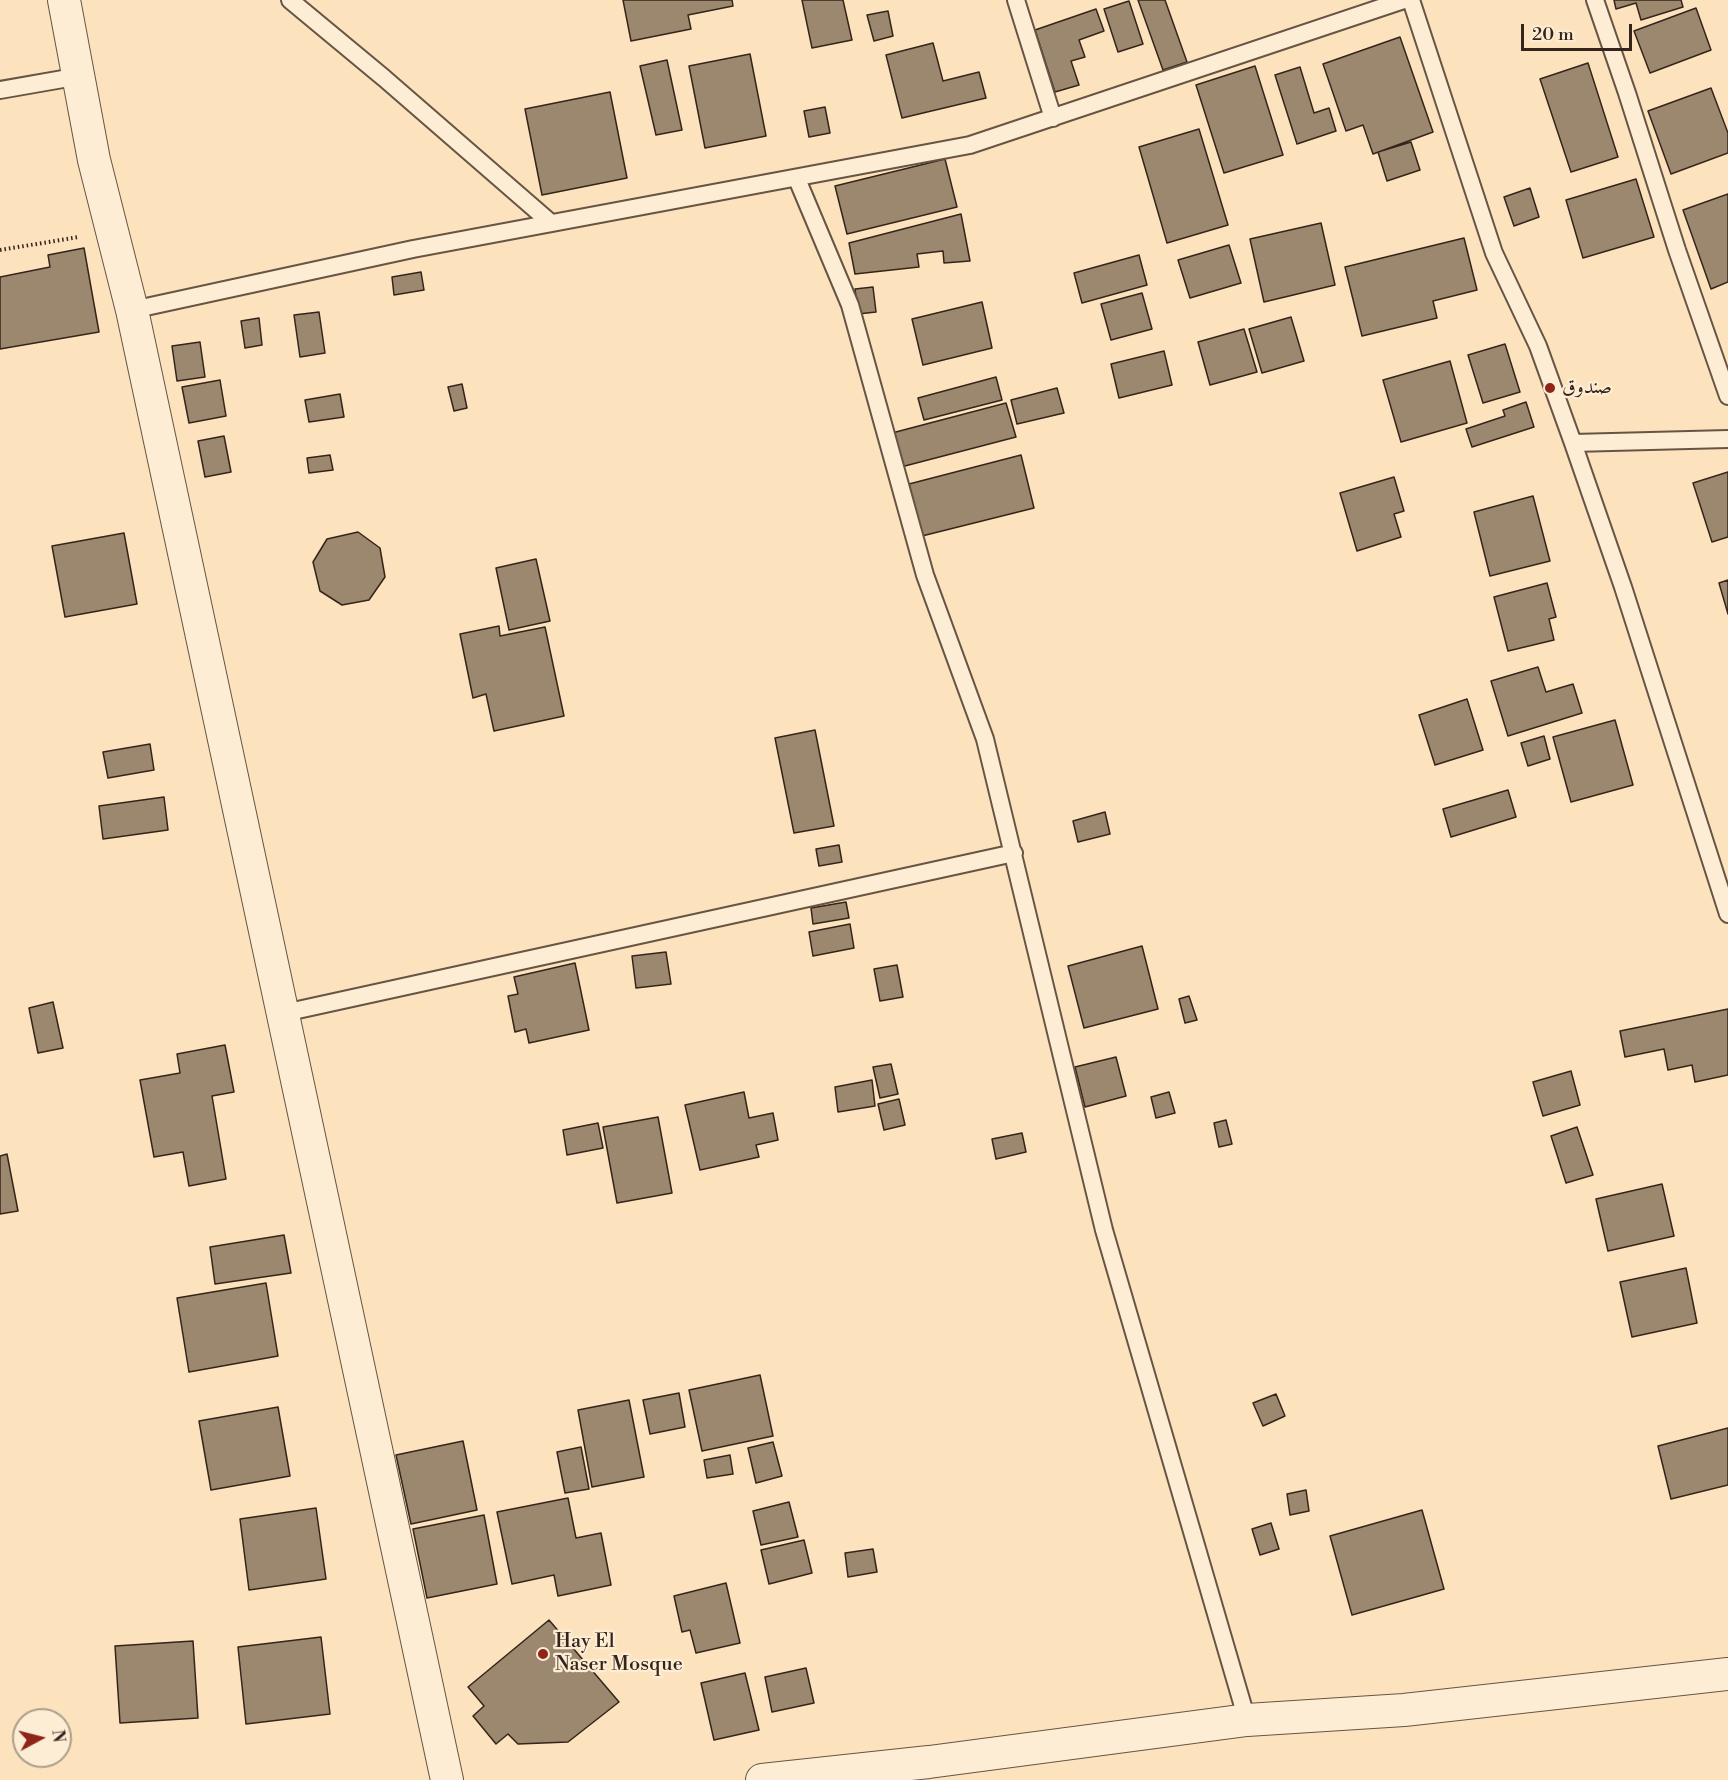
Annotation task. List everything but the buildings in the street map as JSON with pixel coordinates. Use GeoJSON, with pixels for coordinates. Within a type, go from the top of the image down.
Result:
{"type":"FeatureCollection","features":[{"type":"Feature","properties":{"kind":"street"},"geometry":{"type":"LineString","coordinates":[[64,0],[80,76],[93,160],[132,310],[447,1780]]}},
{"type":"Feature","properties":{"kind":"street"},"geometry":{"type":"LineString","coordinates":[[762,1780],[931,1771],[1246,1720],[1404,1710],[1728,1674]]}},
{"type":"Feature","properties":{"kind":"lane"},"geometry":{"type":"LineString","coordinates":[[290,0],[551,223]]}},
{"type":"Feature","properties":{"kind":"lane"},"geometry":{"type":"LineString","coordinates":[[1016,0],[1053,118]]}},
{"type":"Feature","properties":{"kind":"lane"},"geometry":{"type":"LineString","coordinates":[[132,310],[413,249],[970,145],[1404,0]]}},
{"type":"Feature","properties":{"kind":"lane"},"geometry":{"type":"LineString","coordinates":[[1411,0],[1494,253],[1538,346],[1623,587],[1728,914]]}},
{"type":"Feature","properties":{"kind":"lane"},"geometry":{"type":"LineString","coordinates":[[1595,0],[1677,250],[1728,396]]}},
{"type":"Feature","properties":{"kind":"lane"},"geometry":{"type":"LineString","coordinates":[[0,90],[80,76]]}},
{"type":"Feature","properties":{"kind":"lane"},"geometry":{"type":"LineString","coordinates":[[796,178],[850,305],[925,575],[986,739],[1031,935],[1104,1230],[1246,1720]]}},
{"type":"Feature","properties":{"kind":"lane"},"geometry":{"type":"LineString","coordinates":[[1573,443],[1728,439]]}},
{"type":"Feature","properties":{"kind":"lane"},"geometry":{"type":"LineString","coordinates":[[284,1013],[1014,853]]}},
{"type":"Feature","properties":{"kind":"path"},"geometry":{"type":"LineString","coordinates":[[0,250],[112,232]]}},
{"type":"Feature","properties":{"kind":"place","name":"صندوق"},"geometry":{"type":"Point","coordinates":[1550,388]}},
{"type":"Feature","properties":{"kind":"place","name":"Hay El Naser Mosque"},"geometry":{"type":"Point","coordinates":[543,1654]}}]}
